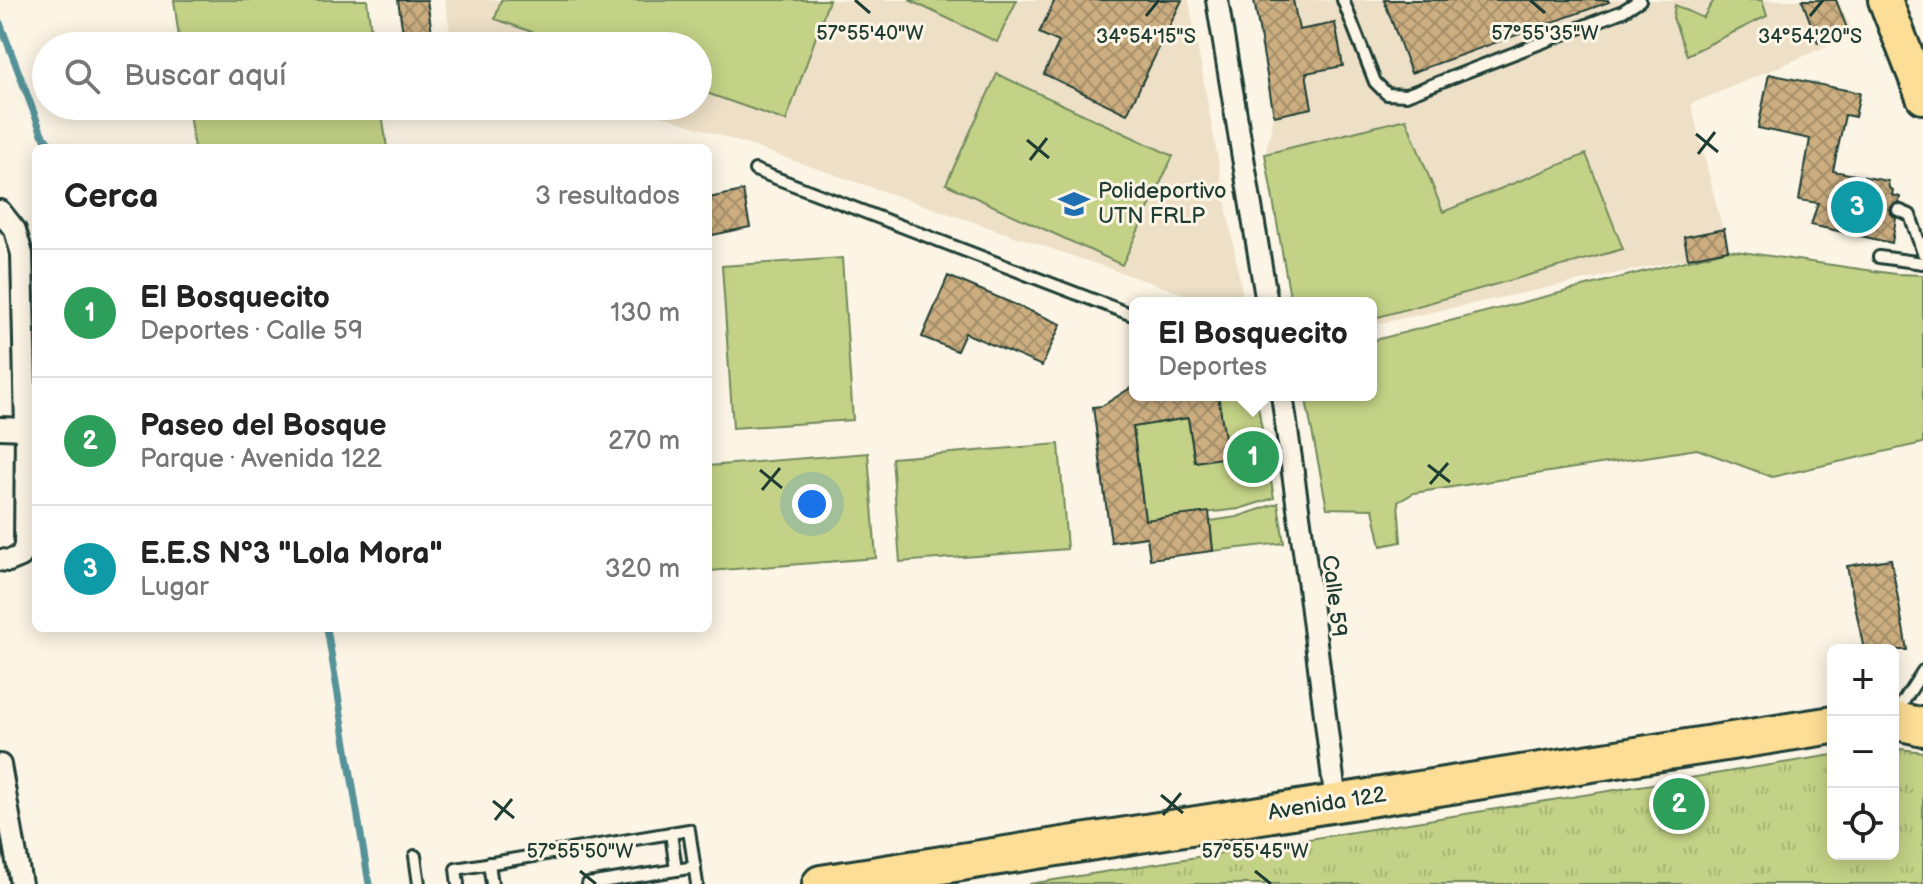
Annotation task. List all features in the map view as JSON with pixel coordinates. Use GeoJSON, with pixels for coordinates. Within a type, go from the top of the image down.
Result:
{"type":"FeatureCollection","features":[{"type":"Feature","properties":{"kind":"highway","name":"Avenida 122"},"geometry":{"type":"LineString","coordinates":[[821,884],[1827,726]]}},
{"type":"Feature","properties":{"kind":"main road"},"geometry":{"type":"LineString","coordinates":[[1885,0],[1923,97]]}},
{"type":"Feature","properties":{"kind":"street"},"geometry":{"type":"LineString","coordinates":[[1217,0],[1266,297]]}},
{"type":"Feature","properties":{"kind":"street"},"geometry":{"type":"LineString","coordinates":[[0,211],[15,230],[22,254],[26,429],[25,546],[21,556],[9,561],[0,560]]}},
{"type":"Feature","properties":{"kind":"street","name":"Calle 59"},"geometry":{"type":"LineString","coordinates":[[1283,401],[1336,803]]}},
{"type":"Feature","properties":{"kind":"street"},"geometry":{"type":"LineString","coordinates":[[0,428],[26,429]]}},
{"type":"Feature","properties":{"kind":"street"},"geometry":{"type":"LineString","coordinates":[[0,765],[21,884]]}},
{"type":"Feature","properties":{"kind":"lane"},"geometry":{"type":"LineString","coordinates":[[1343,0],[1375,82],[1387,94],[1406,95],[1640,0]]}},
{"type":"Feature","properties":{"kind":"lane"},"geometry":{"type":"LineString","coordinates":[[755,170],[1129,314]]}},
{"type":"Feature","properties":{"kind":"lane"},"geometry":{"type":"LineString","coordinates":[[1898,210],[1910,215],[1923,253]]}},
{"type":"Feature","properties":{"kind":"lane"},"geometry":{"type":"LineString","coordinates":[[1879,257],[1923,263]]}},
{"type":"Feature","properties":{"kind":"lane"},"geometry":{"type":"LineString","coordinates":[[1905,717],[1923,671]]}},
{"type":"Feature","properties":{"kind":"lane"},"geometry":{"type":"LineString","coordinates":[[458,884],[456,869],[689,830],[697,884]]}},
{"type":"Feature","properties":{"kind":"lane"},"geometry":{"type":"LineString","coordinates":[[671,833],[676,870]]}},
{"type":"Feature","properties":{"kind":"lane"},"geometry":{"type":"LineString","coordinates":[[415,856],[419,884]]}},
{"type":"Feature","properties":{"kind":"lane"},"geometry":{"type":"LineString","coordinates":[[489,863],[492,884]]}},
{"type":"Feature","properties":{"kind":"lane"},"geometry":{"type":"LineString","coordinates":[[588,884],[695,867]]}},
{"type":"Feature","properties":{"kind":"shaded area","name":"Polideportivo UTN FRLP"},"geometry":{"type":"Polygon","coordinates":[[[445,0],[1189,0],[1243,297],[1192,297],[675,120],[712,120],[712,32],[450,32],[445,0]]]}},
{"type":"Feature","properties":{"kind":"shaded area"},"geometry":{"type":"Polygon","coordinates":[[[1254,0],[1838,0],[1854,35],[1691,104],[1728,250],[1377,324],[1377,297],[1290,297],[1265,154],[1274,116],[1254,0]]]}},
{"type":"Feature","properties":{"kind":"green space"},"geometry":{"type":"Polygon","coordinates":[[[174,0],[367,0],[371,32],[178,32],[174,0]]]}},
{"type":"Feature","properties":{"kind":"green space"},"geometry":{"type":"Polygon","coordinates":[[[501,0],[829,0],[786,121],[712,95],[712,32],[532,32],[495,19],[501,0]]]}},
{"type":"Feature","properties":{"kind":"green space"},"geometry":{"type":"Polygon","coordinates":[[[909,0],[1017,0],[997,42],[909,0]]]}},
{"type":"Feature","properties":{"kind":"green space"},"geometry":{"type":"Polygon","coordinates":[[[1714,0],[1762,0],[1767,16],[1687,55],[1673,18],[1675,5],[1703,18],[1714,0]]]}},
{"type":"Feature","properties":{"kind":"green space"},"geometry":{"type":"Polygon","coordinates":[[[997,74],[1173,156],[1122,265],[946,184],[997,74]]]}},
{"type":"Feature","properties":{"kind":"green space"},"geometry":{"type":"Polygon","coordinates":[[[1406,119],[1443,212],[1586,154],[1623,249],[1377,317],[1377,297],[1290,297],[1265,154],[1406,119]]]}},
{"type":"Feature","properties":{"kind":"green space"},"geometry":{"type":"Polygon","coordinates":[[[190,120],[383,120],[386,144],[193,144],[190,120]]]}},
{"type":"Feature","properties":{"kind":"green space"},"geometry":{"type":"Polygon","coordinates":[[[1728,250],[1895,274],[1923,275],[1923,443],[1772,477],[1697,449],[1414,493],[1398,502],[1401,542],[1381,546],[1373,509],[1327,508],[1306,401],[1377,401],[1377,339],[1728,250]]]}},
{"type":"Feature","properties":{"kind":"green space"},"geometry":{"type":"Polygon","coordinates":[[[842,258],[853,420],[733,428],[722,266],[842,258]]]}},
{"type":"Feature","properties":{"kind":"green space"},"geometry":{"type":"Polygon","coordinates":[[[1216,401],[1257,401],[1274,498],[1239,509],[1145,520],[1133,427],[1188,418],[1195,462],[1216,401]]]}},
{"type":"Feature","properties":{"kind":"green space"},"geometry":{"type":"Polygon","coordinates":[[[1059,444],[1067,549],[900,562],[892,458],[1059,444]]]}},
{"type":"Feature","properties":{"kind":"green space"},"geometry":{"type":"Polygon","coordinates":[[[868,453],[876,558],[712,571],[712,466],[868,453]]]}},
{"type":"Feature","properties":{"kind":"green space"},"geometry":{"type":"Polygon","coordinates":[[[1278,503],[1284,543],[1213,551],[1210,521],[1237,517],[1278,503]]]}},
{"type":"Feature","properties":{"kind":"green space"},"geometry":{"type":"Polygon","coordinates":[[[1899,749],[1923,752],[1923,884],[1029,884],[1827,756],[1827,860],[1899,860],[1899,749]]]}},
{"type":"Feature","properties":{"kind":"building"},"geometry":{"type":"Polygon","coordinates":[[[398,0],[427,0],[432,32],[403,32],[398,0]]]}},
{"type":"Feature","properties":{"kind":"building"},"geometry":{"type":"Polygon","coordinates":[[[1055,0],[1182,0],[1127,114],[1044,74],[1059,42],[1039,33],[1055,0]]]}},
{"type":"Feature","properties":{"kind":"building"},"geometry":{"type":"Polygon","coordinates":[[[1254,0],[1293,0],[1299,30],[1335,23],[1343,66],[1306,73],[1312,108],[1274,116],[1254,0]]]}},
{"type":"Feature","properties":{"kind":"building"},"geometry":{"type":"Polygon","coordinates":[[[1384,0],[1608,0],[1609,2],[1411,73],[1384,0]]]}},
{"type":"Feature","properties":{"kind":"building"},"geometry":{"type":"Polygon","coordinates":[[[1802,0],[1836,0],[1848,31],[1818,43],[1802,0]]]}},
{"type":"Feature","properties":{"kind":"building"},"geometry":{"type":"Polygon","coordinates":[[[1769,74],[1860,93],[1855,117],[1845,115],[1833,171],[1888,181],[1892,195],[1900,197],[1899,202],[1890,208],[1896,218],[1892,243],[1811,225],[1818,203],[1799,200],[1810,139],[1758,128],[1769,74]]]}},
{"type":"Feature","properties":{"kind":"building"},"geometry":{"type":"Polygon","coordinates":[[[743,191],[750,227],[712,235],[712,197],[743,191]]]}},
{"type":"Feature","properties":{"kind":"building"},"geometry":{"type":"Polygon","coordinates":[[[1724,229],[1728,250],[1688,258],[1684,237],[1724,229]]]}},
{"type":"Feature","properties":{"kind":"building"},"geometry":{"type":"Polygon","coordinates":[[[948,276],[1061,324],[1042,366],[965,333],[957,351],[922,337],[948,276]]]}},
{"type":"Feature","properties":{"kind":"building"},"geometry":{"type":"Polygon","coordinates":[[[1129,389],[1129,401],[1219,401],[1228,457],[1195,462],[1188,418],[1133,427],[1145,520],[1209,512],[1213,551],[1150,559],[1147,537],[1111,542],[1093,407],[1102,406],[1129,389]]]}},
{"type":"Feature","properties":{"kind":"building"},"geometry":{"type":"Polygon","coordinates":[[[1891,559],[1907,650],[1899,650],[1899,644],[1863,644],[1847,566],[1891,559]]]}},
{"type":"Feature","properties":{"kind":"waterway"},"geometry":{"type":"LineString","coordinates":[[0,23],[32,108]]}},
{"type":"Feature","properties":{"kind":"waterway"},"geometry":{"type":"LineString","coordinates":[[37,120],[50,144]]}},
{"type":"Feature","properties":{"kind":"waterway"},"geometry":{"type":"LineString","coordinates":[[328,632],[369,884]]}},
{"type":"Feature","properties":{"kind":"place","name":"Polideportivo UTN FRLP"},"geometry":{"type":"Point","coordinates":[1074,204]}},
{"type":"Feature","properties":{"kind":"place","name":"E.E.S Nº3 \"Lola Mora\""},"geometry":{"type":"Point","coordinates":[1857,207]}},
{"type":"Feature","properties":{"kind":"place","name":"El Bosquecito"},"geometry":{"type":"Point","coordinates":[1253,457]}},
{"type":"Feature","properties":{"kind":"place","name":"Paseo del Bosque"},"geometry":{"type":"Point","coordinates":[1679,804]}}]}
